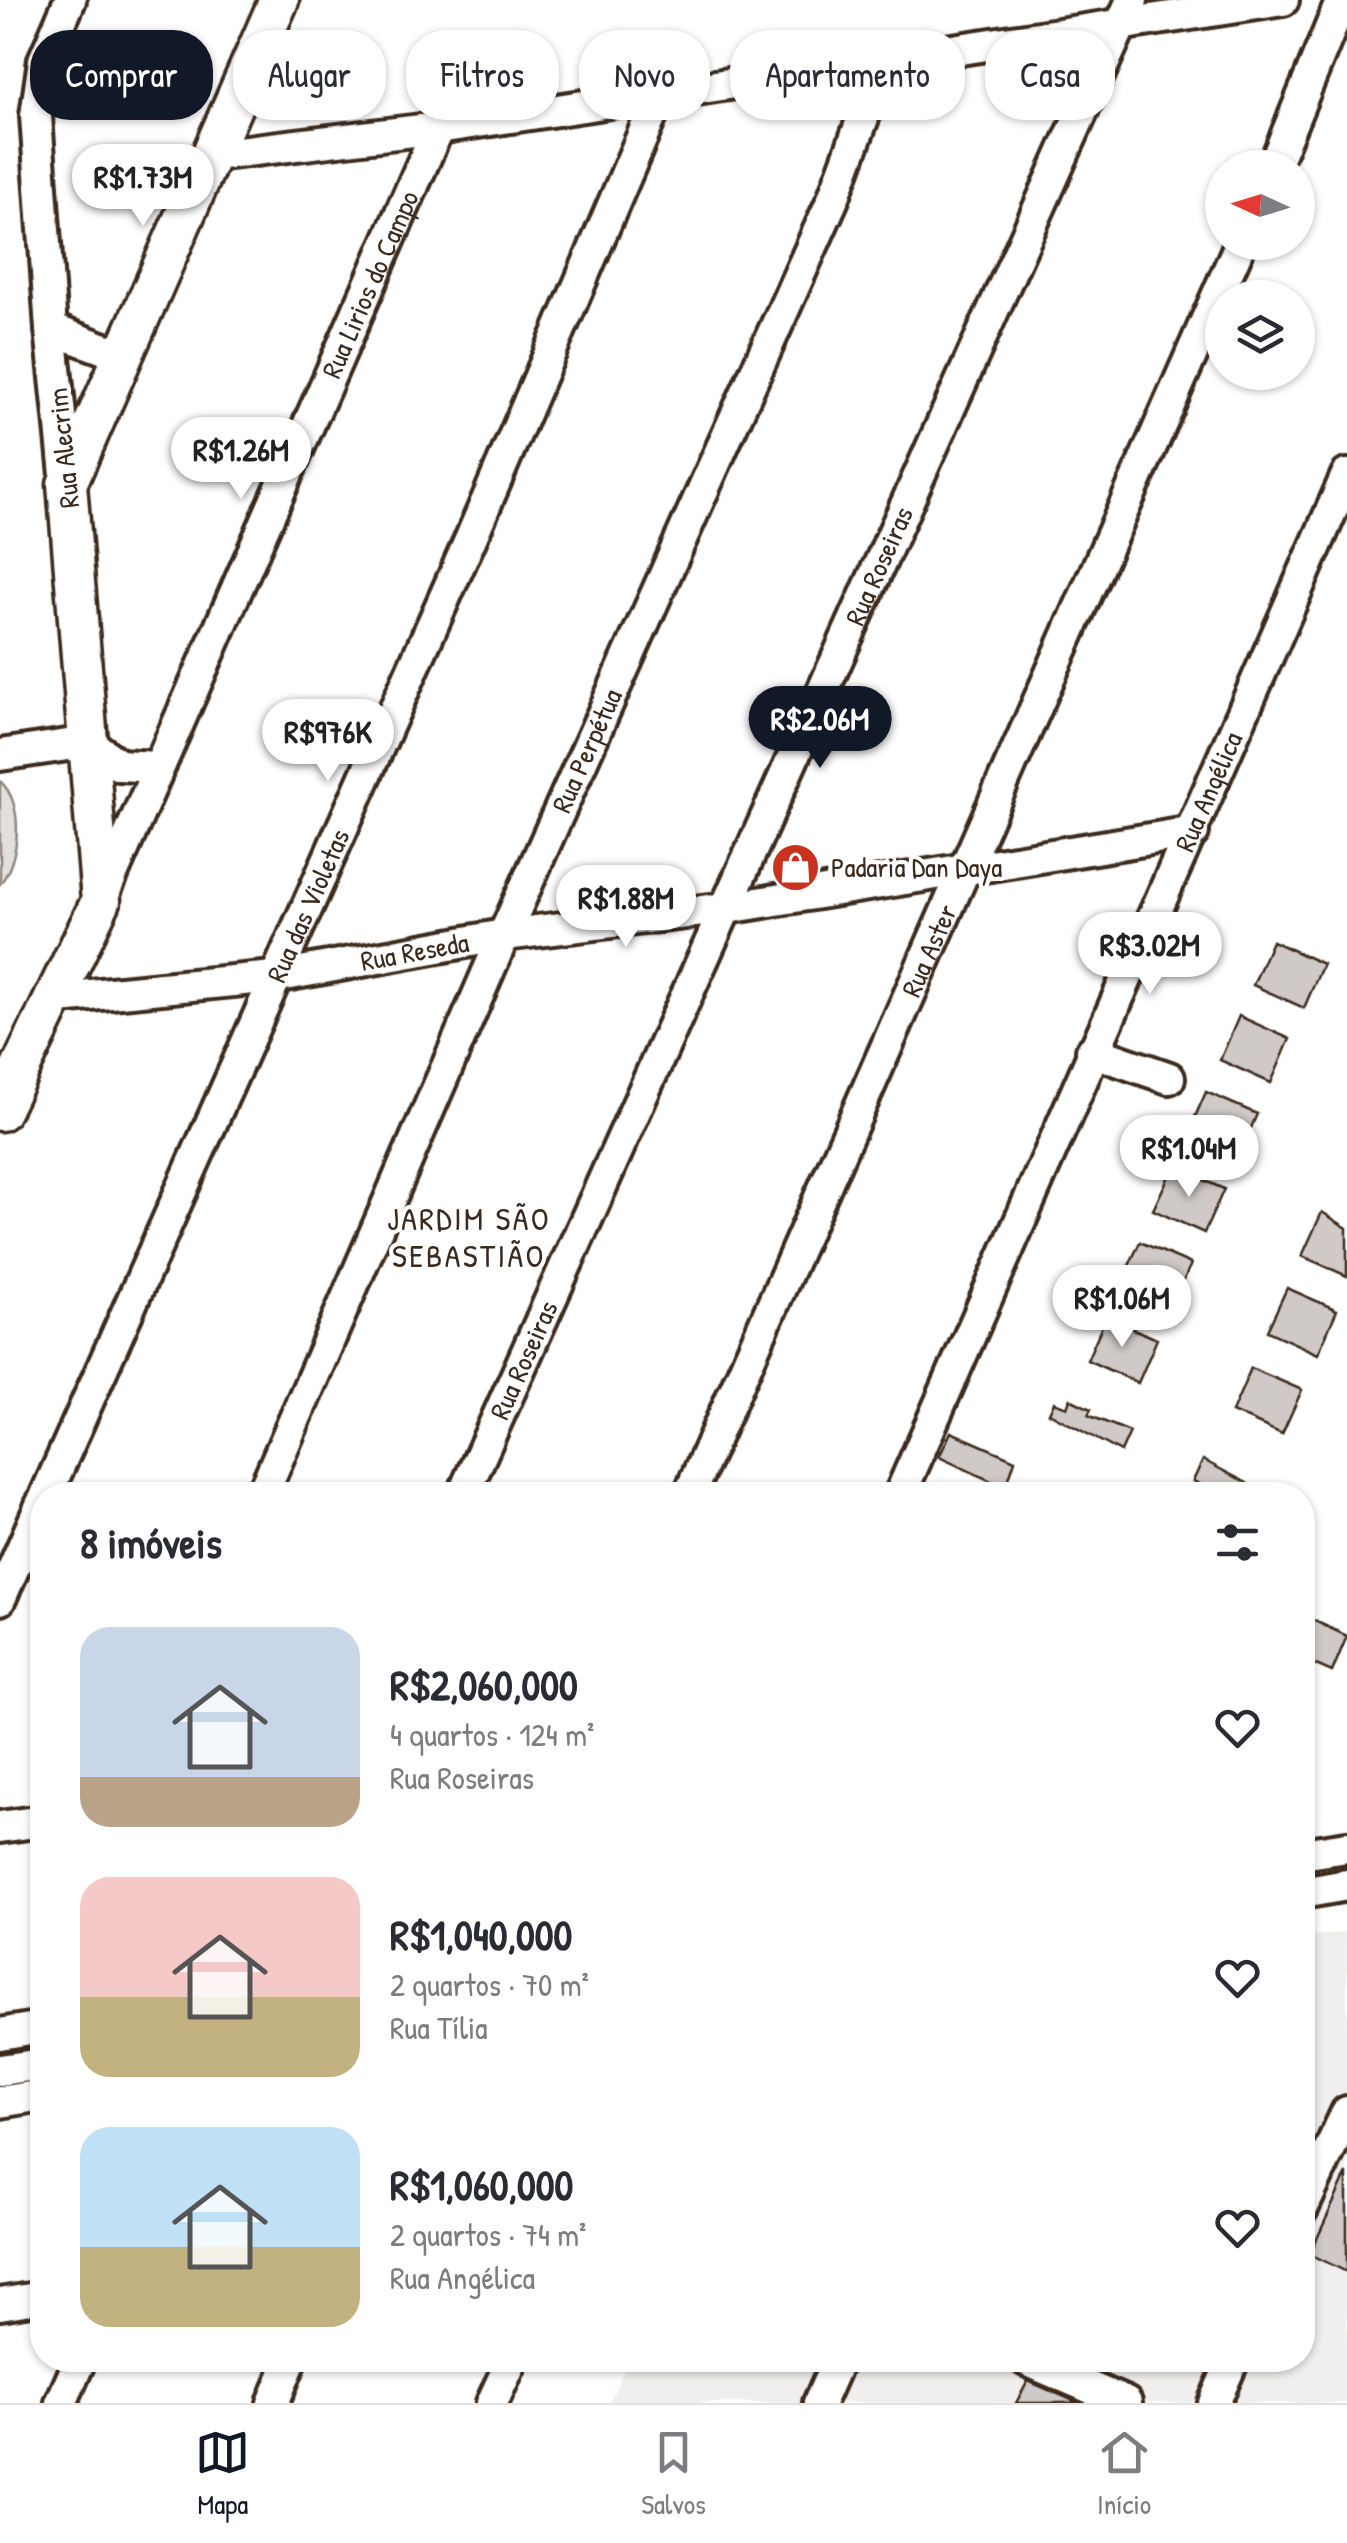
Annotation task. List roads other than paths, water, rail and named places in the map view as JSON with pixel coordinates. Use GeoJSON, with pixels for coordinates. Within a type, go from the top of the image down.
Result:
{"type":"FeatureCollection","features":[{"type":"Feature","properties":{"kind":"main road"},"geometry":{"type":"LineString","coordinates":[[67,484],[279,0]]}},
{"type":"Feature","properties":{"kind":"main road","name":"Rua Alecrim"},"geometry":{"type":"LineString","coordinates":[[67,484],[101,901]]}},
{"type":"Feature","properties":{"kind":"main road","name":"Rua Lirios do Campo"},"geometry":{"type":"LineString","coordinates":[[0,1111],[50,999],[101,901]]}},
{"type":"Feature","properties":{"kind":"street","name":"Rua Alecrim"},"geometry":{"type":"LineString","coordinates":[[67,484],[36,116],[44,60],[70,0]]}},
{"type":"Feature","properties":{"kind":"street"},"geometry":{"type":"LineString","coordinates":[[965,44],[1128,11],[1283,0]]}},
{"type":"Feature","properties":{"kind":"street"},"geometry":{"type":"LineString","coordinates":[[1280,150],[1342,0]]}},
{"type":"Feature","properties":{"kind":"street","name":"Rua Roseiras"},"geometry":{"type":"LineString","coordinates":[[469,1482],[1128,11]]}},
{"type":"Feature","properties":{"kind":"street"},"geometry":{"type":"LineString","coordinates":[[213,156],[579,106]]}},
{"type":"Feature","properties":{"kind":"street"},"geometry":{"type":"LineString","coordinates":[[230,115],[242,134],[265,149]]}},
{"type":"Feature","properties":{"kind":"street","name":"Rua das Violetas"},"geometry":{"type":"LineString","coordinates":[[52,1482],[471,538],[649,120]]}},
{"type":"Feature","properties":{"kind":"street","name":"Rua Perpétua"},"geometry":{"type":"LineString","coordinates":[[268,1482],[504,935],[833,199],[862,120]]}},
{"type":"Feature","properties":{"kind":"street","name":"Rua Lirios do Campo"},"geometry":{"type":"LineString","coordinates":[[101,901],[438,128]]}},
{"type":"Feature","properties":{"kind":"street","name":"Rua Aster"},"geometry":{"type":"LineString","coordinates":[[695,1482],[1234,260]]}},
{"type":"Feature","properties":{"kind":"street"},"geometry":{"type":"LineString","coordinates":[[51,329],[110,351],[129,342]]}},
{"type":"Feature","properties":{"kind":"street","name":"Rua Angélica"},"geometry":{"type":"LineString","coordinates":[[906,1482],[1347,475]]}},
{"type":"Feature","properties":{"kind":"street"},"geometry":{"type":"LineString","coordinates":[[0,755],[88,742],[119,765],[157,766]]}},
{"type":"Feature","properties":{"kind":"street","name":"Rua Reseda"},"geometry":{"type":"LineString","coordinates":[[50,999],[274,976],[504,935],[727,908],[964,866],[1193,832]]}},
{"type":"Feature","properties":{"kind":"street"},"geometry":{"type":"LineString","coordinates":[[1092,1051],[1169,1078]]}},
{"type":"Feature","properties":{"kind":"street"},"geometry":{"type":"LineString","coordinates":[[0,1599],[30,1530]]}},
{"type":"Feature","properties":{"kind":"street"},"geometry":{"type":"LineString","coordinates":[[0,1827],[30,1823]]}},
{"type":"Feature","properties":{"kind":"street"},"geometry":{"type":"LineString","coordinates":[[1315,1852],[1347,1847]]}},
{"type":"Feature","properties":{"kind":"street"},"geometry":{"type":"LineString","coordinates":[[1315,1891],[1347,1885]]}},
{"type":"Feature","properties":{"kind":"street"},"geometry":{"type":"LineString","coordinates":[[0,2034],[30,2029]]}},
{"type":"Feature","properties":{"kind":"street"},"geometry":{"type":"LineString","coordinates":[[0,2070],[30,2066]]}},
{"type":"Feature","properties":{"kind":"street"},"geometry":{"type":"LineString","coordinates":[[0,2102],[30,2097]]}},
{"type":"Feature","properties":{"kind":"street"},"geometry":{"type":"LineString","coordinates":[[1315,2181],[1347,2112]]}},
{"type":"Feature","properties":{"kind":"street"},"geometry":{"type":"LineString","coordinates":[[0,2304],[30,2298]]}},
{"type":"Feature","properties":{"kind":"street"},"geometry":{"type":"LineString","coordinates":[[61,2403],[75,2372]]}},
{"type":"Feature","properties":{"kind":"street"},"geometry":{"type":"LineString","coordinates":[[273,2403],[287,2372]]}},
{"type":"Feature","properties":{"kind":"street"},"geometry":{"type":"LineString","coordinates":[[492,2403],[506,2372]]}},
{"type":"Feature","properties":{"kind":"street"},"geometry":{"type":"LineString","coordinates":[[819,2403],[833,2372]]}},
{"type":"Feature","properties":{"kind":"street"},"geometry":{"type":"LineString","coordinates":[[1054,2372],[1126,2403]]}},
{"type":"Feature","properties":{"kind":"street"},"geometry":{"type":"LineString","coordinates":[[1214,2403],[1228,2372]]}},
{"type":"Feature","properties":{"kind":"place","name":"Padaria Dan Daya"},"geometry":{"type":"Point","coordinates":[796,867]}},
{"type":"Feature","properties":{"kind":"district","name":"JARDIM SÃO SEBASTIÃO"},"geometry":{"type":"Point","coordinates":[469,1238]}}]}
